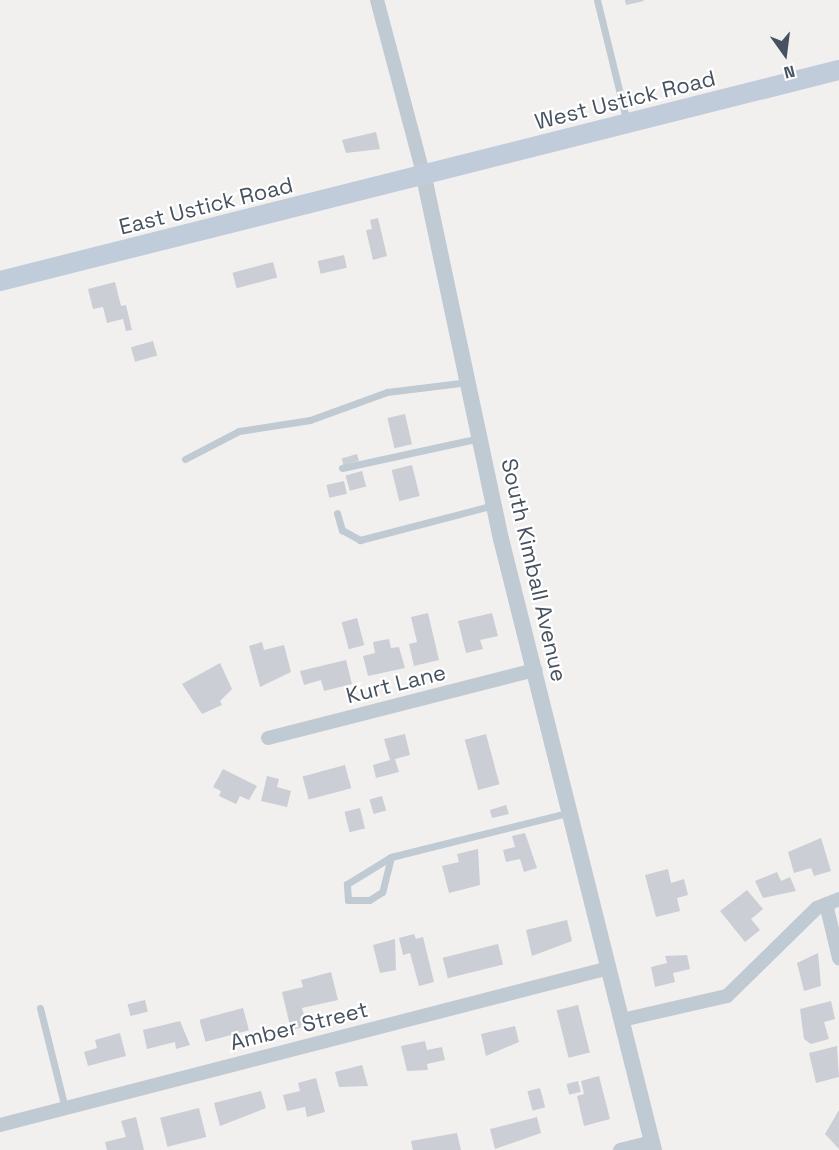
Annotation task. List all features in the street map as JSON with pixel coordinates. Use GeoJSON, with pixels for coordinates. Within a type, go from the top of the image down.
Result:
{"type":"FeatureCollection","features":[{"type":"Feature","properties":{"kind":"main road","name":"West Ustick Road"},"geometry":{"type":"LineString","coordinates":[[424,177],[839,70]]}},
{"type":"Feature","properties":{"kind":"main road","name":"East Ustick Road"},"geometry":{"type":"LineString","coordinates":[[0,281],[424,177]]}},
{"type":"Feature","properties":{"kind":"street","name":"South Kimball Avenue"},"geometry":{"type":"LineString","coordinates":[[377,0],[424,177],[494,506],[653,1146]]}},
{"type":"Feature","properties":{"kind":"street","name":"Kurt Lane"},"geometry":{"type":"LineString","coordinates":[[268,738],[534,670]]}},
{"type":"Feature","properties":{"kind":"street"},"geometry":{"type":"LineString","coordinates":[[832,902],[839,957]]}},
{"type":"Feature","properties":{"kind":"street"},"geometry":{"type":"LineString","coordinates":[[622,1020],[727,996],[832,902]]}},
{"type":"Feature","properties":{"kind":"street","name":"Amber Street"},"geometry":{"type":"LineString","coordinates":[[0,1125],[609,968]]}},
{"type":"Feature","properties":{"kind":"street"},"geometry":{"type":"LineString","coordinates":[[620,1150],[653,1146]]}},
{"type":"Feature","properties":{"kind":"lane"},"geometry":{"type":"LineString","coordinates":[[597,0],[628,124]]}},
{"type":"Feature","properties":{"kind":"lane"},"geometry":{"type":"LineString","coordinates":[[185,459],[239,431],[310,420],[387,392],[468,382]]}},
{"type":"Feature","properties":{"kind":"lane"},"geometry":{"type":"LineString","coordinates":[[342,468],[480,438]]}},
{"type":"Feature","properties":{"kind":"lane"},"geometry":{"type":"LineString","coordinates":[[337,513],[342,530],[360,540],[494,506]]}},
{"type":"Feature","properties":{"kind":"lane"},"geometry":{"type":"LineString","coordinates":[[391,857],[382,892],[355,904],[348,900],[347,884],[391,857],[571,813]]}},
{"type":"Feature","properties":{"kind":"lane"},"geometry":{"type":"LineString","coordinates":[[40,1008],[65,1108]]}},
{"type":"Feature","properties":{"kind":"building"},"geometry":{"type":"Polygon","coordinates":[[[625,0],[643,0],[644,1],[626,5],[625,0]]]}},
{"type":"Feature","properties":{"kind":"building"},"geometry":{"type":"Polygon","coordinates":[[[376,132],[380,149],[346,153],[342,140],[376,132]]]}},
{"type":"Feature","properties":{"kind":"building"},"geometry":{"type":"Polygon","coordinates":[[[378,218],[387,256],[373,260],[366,230],[372,229],[370,220],[378,218]]]}},
{"type":"Feature","properties":{"kind":"building"},"geometry":{"type":"Polygon","coordinates":[[[344,255],[347,268],[321,274],[318,261],[344,255]]]}},
{"type":"Feature","properties":{"kind":"building"},"geometry":{"type":"Polygon","coordinates":[[[273,262],[277,277],[237,288],[232,273],[273,262]]]}},
{"type":"Feature","properties":{"kind":"building"},"geometry":{"type":"Polygon","coordinates":[[[115,282],[121,306],[126,305],[132,330],[126,331],[123,319],[107,323],[103,307],[93,309],[88,289],[115,282]]]}},
{"type":"Feature","properties":{"kind":"building"},"geometry":{"type":"Polygon","coordinates":[[[153,341],[157,355],[135,362],[131,347],[153,341]]]}},
{"type":"Feature","properties":{"kind":"building"},"geometry":{"type":"Polygon","coordinates":[[[405,414],[412,444],[394,448],[387,418],[405,414]]]}},
{"type":"Feature","properties":{"kind":"building"},"geometry":{"type":"Polygon","coordinates":[[[357,454],[359,461],[344,465],[342,458],[357,454]]]}},
{"type":"Feature","properties":{"kind":"building"},"geometry":{"type":"Polygon","coordinates":[[[412,465],[420,496],[399,501],[392,470],[412,465]]]}},
{"type":"Feature","properties":{"kind":"building"},"geometry":{"type":"Polygon","coordinates":[[[362,471],[366,486],[350,491],[346,475],[362,471]]]}},
{"type":"Feature","properties":{"kind":"building"},"geometry":{"type":"Polygon","coordinates":[[[344,481],[347,494],[329,498],[326,485],[344,481]]]}},
{"type":"Feature","properties":{"kind":"building"},"geometry":{"type":"Polygon","coordinates":[[[428,613],[439,660],[414,666],[409,644],[417,642],[411,617],[428,613]]]}},
{"type":"Feature","properties":{"kind":"building"},"geometry":{"type":"Polygon","coordinates":[[[492,613],[498,636],[480,640],[483,649],[466,653],[458,621],[492,613]]]}},
{"type":"Feature","properties":{"kind":"building"},"geometry":{"type":"Polygon","coordinates":[[[357,618],[364,645],[349,649],[342,622],[357,618]]]}},
{"type":"Feature","properties":{"kind":"building"},"geometry":{"type":"Polygon","coordinates":[[[389,639],[391,648],[399,647],[405,668],[368,676],[363,656],[375,653],[373,642],[389,639]]]}},
{"type":"Feature","properties":{"kind":"building"},"geometry":{"type":"Polygon","coordinates":[[[262,642],[264,650],[284,645],[291,672],[260,687],[249,646],[262,642]]]}},
{"type":"Feature","properties":{"kind":"building"},"geometry":{"type":"Polygon","coordinates":[[[346,660],[352,684],[324,691],[321,680],[304,685],[300,671],[346,660]]]}},
{"type":"Feature","properties":{"kind":"building"},"geometry":{"type":"Polygon","coordinates":[[[220,663],[232,689],[220,701],[222,705],[202,714],[182,684],[220,663]]]}},
{"type":"Feature","properties":{"kind":"building"},"geometry":{"type":"Polygon","coordinates":[[[405,734],[410,755],[395,759],[399,772],[376,778],[373,765],[390,760],[384,739],[405,734]]]}},
{"type":"Feature","properties":{"kind":"building"},"geometry":{"type":"Polygon","coordinates":[[[486,734],[499,784],[478,790],[465,740],[486,734]]]}},
{"type":"Feature","properties":{"kind":"building"},"geometry":{"type":"Polygon","coordinates":[[[345,765],[351,788],[309,800],[302,776],[345,765]]]}},
{"type":"Feature","properties":{"kind":"building"},"geometry":{"type":"Polygon","coordinates":[[[223,769],[257,786],[249,800],[240,796],[236,804],[219,796],[221,791],[213,787],[223,769]]]}},
{"type":"Feature","properties":{"kind":"building"},"geometry":{"type":"Polygon","coordinates":[[[267,776],[279,779],[277,787],[291,791],[287,807],[261,801],[267,776]]]}},
{"type":"Feature","properties":{"kind":"building"},"geometry":{"type":"Polygon","coordinates":[[[382,796],[386,810],[374,814],[370,800],[382,796]]]}},
{"type":"Feature","properties":{"kind":"building"},"geometry":{"type":"Polygon","coordinates":[[[506,805],[509,814],[492,818],[490,810],[506,805]]]}},
{"type":"Feature","properties":{"kind":"building"},"geometry":{"type":"Polygon","coordinates":[[[360,808],[365,828],[350,832],[344,812],[360,808]]]}},
{"type":"Feature","properties":{"kind":"building"},"geometry":{"type":"Polygon","coordinates":[[[525,833],[537,868],[524,872],[520,859],[506,862],[503,850],[515,847],[512,836],[525,833]]]}},
{"type":"Feature","properties":{"kind":"building"},"geometry":{"type":"Polygon","coordinates":[[[821,838],[831,871],[814,876],[811,868],[794,873],[788,852],[821,838]]]}},
{"type":"Feature","properties":{"kind":"building"},"geometry":{"type":"Polygon","coordinates":[[[478,849],[480,885],[449,893],[442,866],[459,862],[457,854],[478,849]]]}},
{"type":"Feature","properties":{"kind":"building"},"geometry":{"type":"Polygon","coordinates":[[[668,869],[671,883],[684,879],[688,895],[677,898],[680,911],[656,917],[645,875],[668,869]]]}},
{"type":"Feature","properties":{"kind":"building"},"geometry":{"type":"Polygon","coordinates":[[[777,872],[781,881],[790,877],[796,891],[763,898],[755,881],[777,872]]]}},
{"type":"Feature","properties":{"kind":"building"},"geometry":{"type":"Polygon","coordinates":[[[747,890],[763,909],[751,919],[760,930],[745,942],[720,911],[747,890]]]}},
{"type":"Feature","properties":{"kind":"building"},"geometry":{"type":"Polygon","coordinates":[[[567,920],[572,941],[532,956],[526,930],[567,920]]]}},
{"type":"Feature","properties":{"kind":"building"},"geometry":{"type":"Polygon","coordinates":[[[414,934],[416,939],[423,937],[434,982],[419,986],[410,953],[403,955],[399,938],[414,934]]]}},
{"type":"Feature","properties":{"kind":"building"},"geometry":{"type":"Polygon","coordinates":[[[395,939],[396,970],[380,973],[373,945],[395,939]]]}},
{"type":"Feature","properties":{"kind":"building"},"geometry":{"type":"Polygon","coordinates":[[[498,944],[503,964],[448,978],[443,958],[498,944]]]}},
{"type":"Feature","properties":{"kind":"building"},"geometry":{"type":"Polygon","coordinates":[[[818,953],[821,986],[804,991],[797,963],[818,953]]]}},
{"type":"Feature","properties":{"kind":"building"},"geometry":{"type":"Polygon","coordinates":[[[687,955],[690,969],[673,973],[675,982],[655,987],[651,967],[667,963],[665,956],[687,955]]]}},
{"type":"Feature","properties":{"kind":"building"},"geometry":{"type":"Polygon","coordinates":[[[331,972],[338,1000],[302,1008],[307,1026],[291,1030],[282,992],[303,987],[301,980],[331,972]]]}},
{"type":"Feature","properties":{"kind":"building"},"geometry":{"type":"Polygon","coordinates":[[[145,1000],[148,1012],[130,1016],[128,1004],[145,1000]]]}},
{"type":"Feature","properties":{"kind":"building"},"geometry":{"type":"Polygon","coordinates":[[[831,1001],[835,1019],[824,1022],[829,1039],[811,1044],[804,1039],[800,1009],[831,1001]]]}},
{"type":"Feature","properties":{"kind":"building"},"geometry":{"type":"Polygon","coordinates":[[[578,1005],[590,1053],[569,1058],[557,1010],[578,1005]]]}},
{"type":"Feature","properties":{"kind":"building"},"geometry":{"type":"Polygon","coordinates":[[[243,1008],[249,1030],[205,1042],[200,1020],[243,1008]]]}},
{"type":"Feature","properties":{"kind":"building"},"geometry":{"type":"Polygon","coordinates":[[[180,1021],[190,1045],[176,1049],[175,1042],[147,1049],[143,1030],[180,1021]]]}},
{"type":"Feature","properties":{"kind":"building"},"geometry":{"type":"Polygon","coordinates":[[[515,1026],[519,1042],[486,1056],[481,1034],[515,1026]]]}},
{"type":"Feature","properties":{"kind":"building"},"geometry":{"type":"Polygon","coordinates":[[[120,1033],[126,1056],[88,1066],[84,1052],[97,1048],[95,1040],[120,1033]]]}},
{"type":"Feature","properties":{"kind":"building"},"geometry":{"type":"Polygon","coordinates":[[[425,1041],[427,1050],[442,1047],[445,1060],[427,1064],[428,1070],[407,1071],[401,1046],[425,1041]]]}},
{"type":"Feature","properties":{"kind":"building"},"geometry":{"type":"Polygon","coordinates":[[[837,1046],[839,1077],[816,1083],[809,1053],[837,1046]]]}},
{"type":"Feature","properties":{"kind":"building"},"geometry":{"type":"Polygon","coordinates":[[[362,1065],[368,1086],[339,1087],[335,1072],[362,1065]]]}},
{"type":"Feature","properties":{"kind":"building"},"geometry":{"type":"Polygon","coordinates":[[[599,1076],[610,1119],[584,1126],[577,1096],[584,1094],[581,1081],[599,1076]]]}},
{"type":"Feature","properties":{"kind":"building"},"geometry":{"type":"Polygon","coordinates":[[[316,1078],[325,1112],[307,1117],[305,1107],[287,1111],[283,1095],[300,1091],[298,1083],[316,1078]]]}},
{"type":"Feature","properties":{"kind":"building"},"geometry":{"type":"Polygon","coordinates":[[[578,1081],[581,1092],[569,1095],[566,1084],[578,1081]]]}},
{"type":"Feature","properties":{"kind":"building"},"geometry":{"type":"Polygon","coordinates":[[[540,1088],[545,1107],[533,1111],[527,1091],[540,1088]]]}},
{"type":"Feature","properties":{"kind":"building"},"geometry":{"type":"Polygon","coordinates":[[[261,1091],[266,1108],[220,1126],[214,1103],[261,1091]]]}},
{"type":"Feature","properties":{"kind":"building"},"geometry":{"type":"Polygon","coordinates":[[[199,1108],[206,1137],[167,1147],[160,1118],[199,1108]]]}},
{"type":"Feature","properties":{"kind":"building"},"geometry":{"type":"Polygon","coordinates":[[[839,1110],[839,1149],[825,1134],[839,1110]]]}},
{"type":"Feature","properties":{"kind":"building"},"geometry":{"type":"Polygon","coordinates":[[[136,1117],[144,1150],[107,1150],[105,1142],[126,1137],[121,1121],[136,1117]]]}},
{"type":"Feature","properties":{"kind":"building"},"geometry":{"type":"Polygon","coordinates":[[[537,1117],[541,1133],[495,1149],[490,1129],[537,1117]]]}},
{"type":"Feature","properties":{"kind":"building"},"geometry":{"type":"Polygon","coordinates":[[[457,1133],[461,1150],[413,1150],[411,1141],[457,1133]]]}}]}
